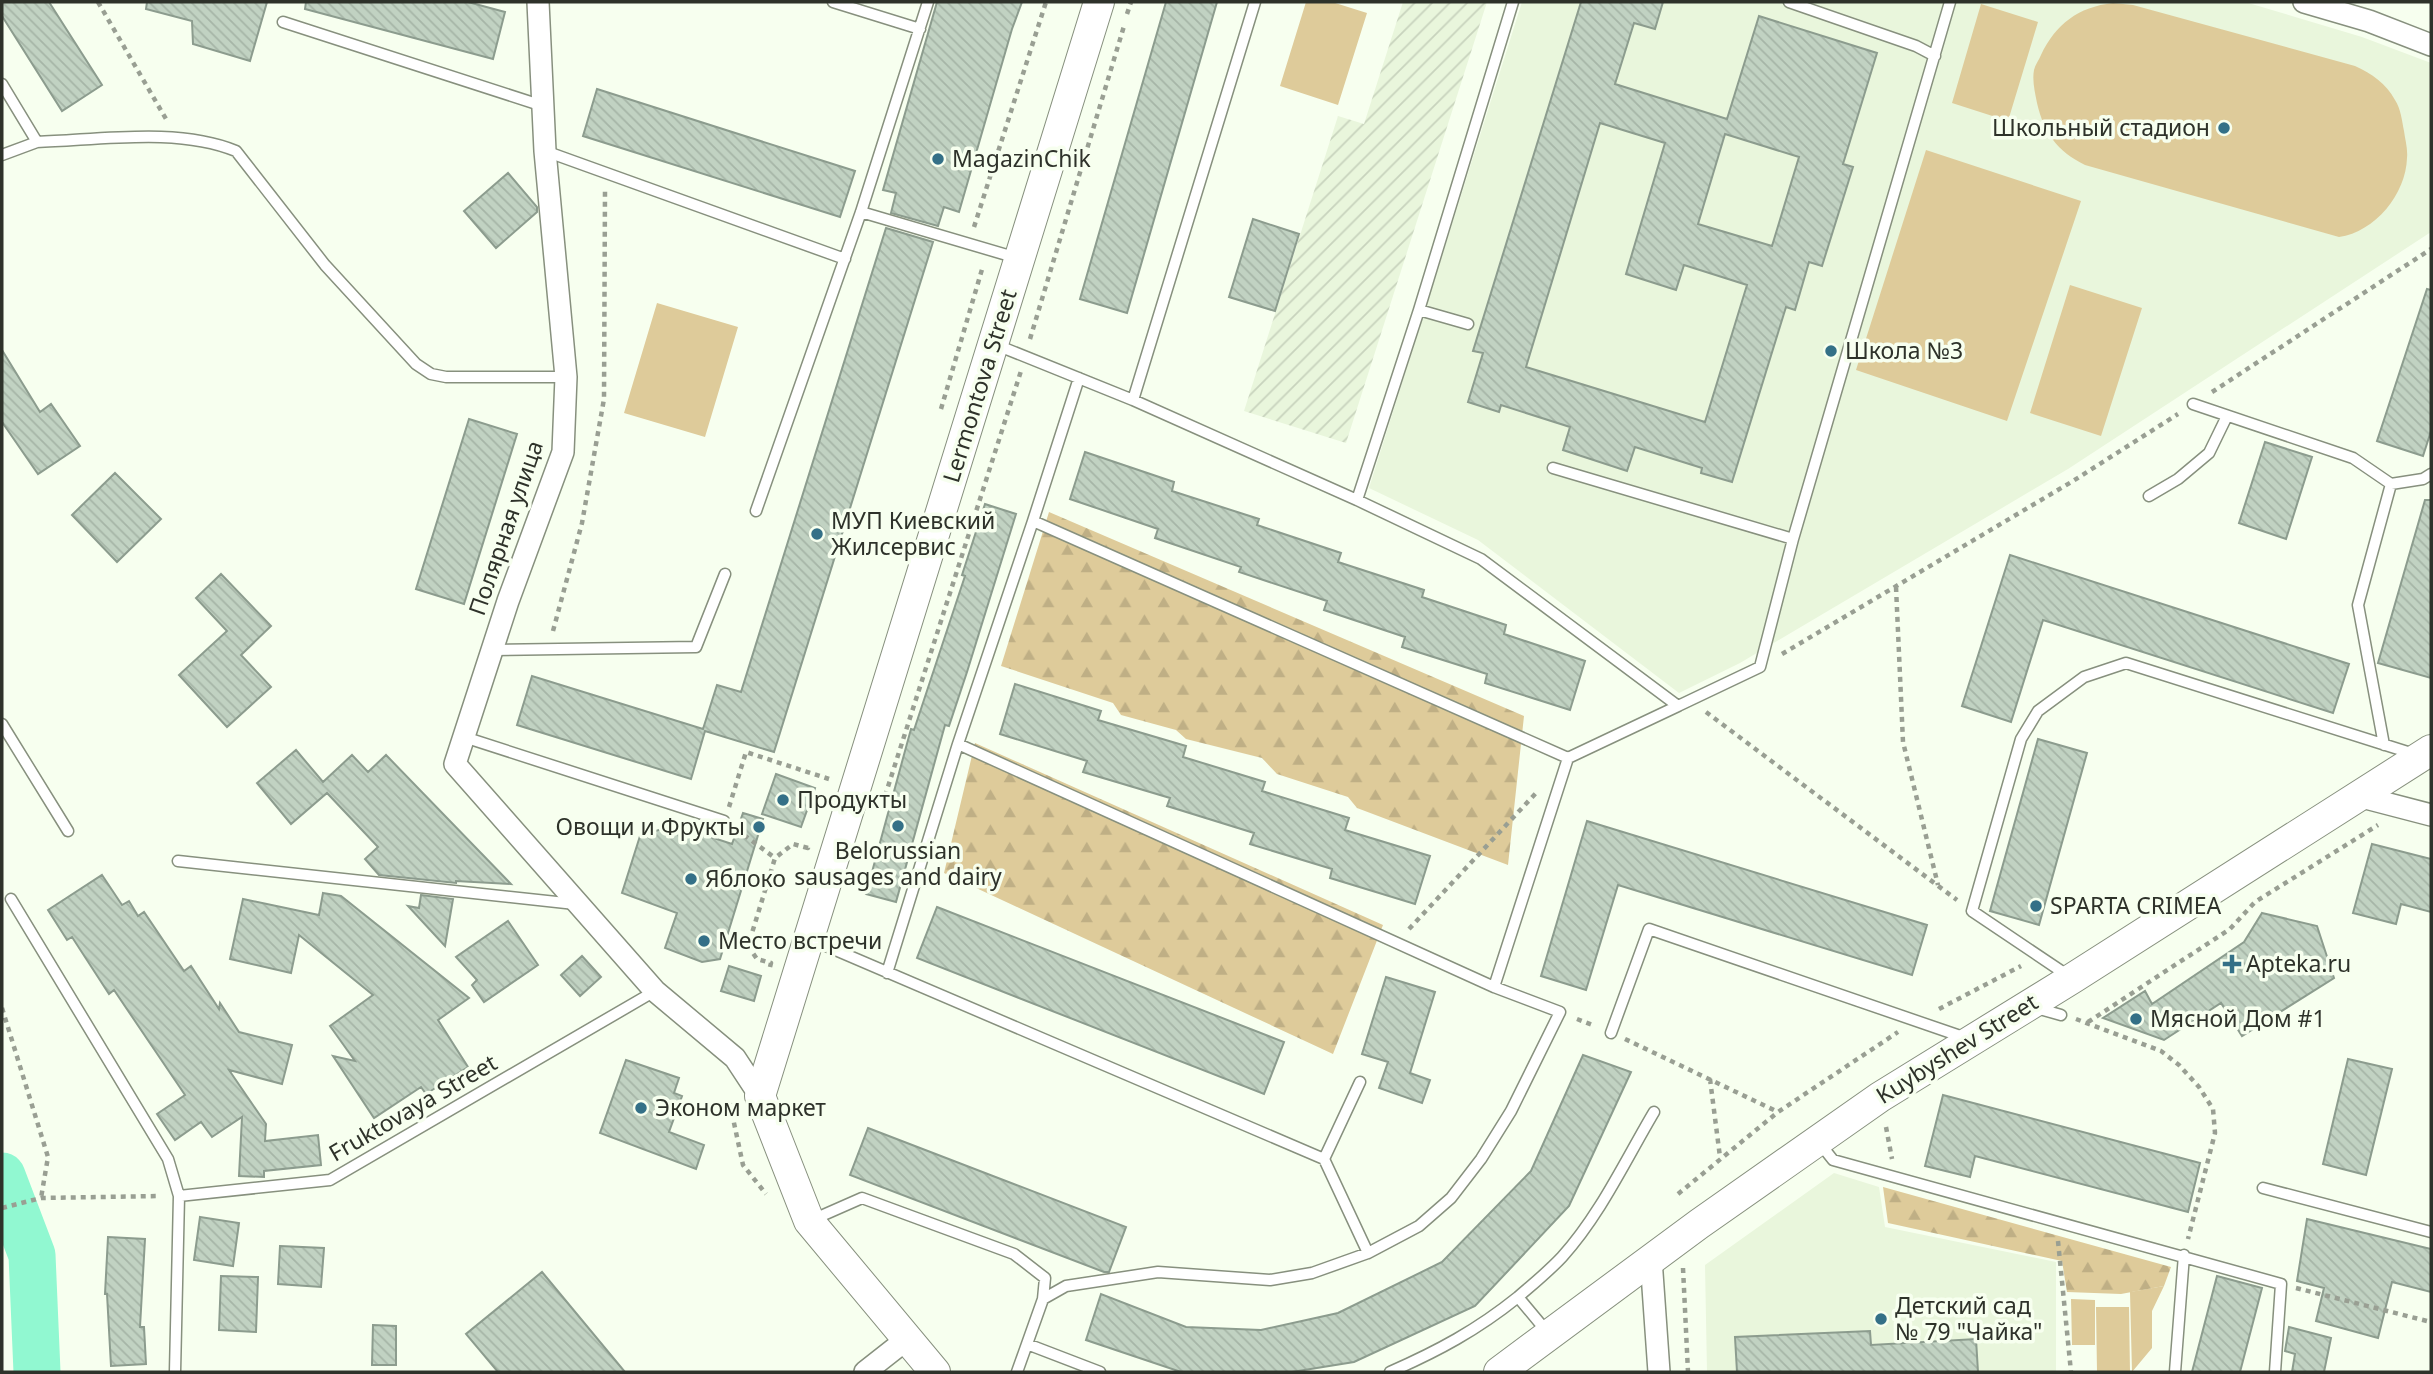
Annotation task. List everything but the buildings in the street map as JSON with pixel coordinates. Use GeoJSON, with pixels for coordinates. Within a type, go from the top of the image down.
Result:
{"type":"FeatureCollection","features":[{"type":"Feature","properties":{"kind":"main road","name":"Lermontova Street"},"geometry":{"type":"LineString","coordinates":[[760,1096],[1099,2]]}},
{"type":"Feature","properties":{"kind":"main road","name":"Kuybyshev Street"},"geometry":{"type":"LineString","coordinates":[[1499,1372],[1817,1140],[2426,753]]}},
{"type":"Feature","properties":{"kind":"main road"},"geometry":{"type":"LineString","coordinates":[[760,1096],[809,1221],[935,1372]]}},
{"type":"Feature","properties":{"kind":"street","name":"Полярная улица"},"geometry":{"type":"LineString","coordinates":[[538,2],[545,151],[566,377],[563,453],[492,650],[455,764],[655,990],[735,1058],[760,1096]]}},
{"type":"Feature","properties":{"kind":"street"},"geometry":{"type":"LineString","coordinates":[[2304,2],[2369,21],[2431,45]]}},
{"type":"Feature","properties":{"kind":"street"},"geometry":{"type":"LineString","coordinates":[[2358,796],[2431,815]]}},
{"type":"Feature","properties":{"kind":"street"},"geometry":{"type":"LineString","coordinates":[[1651,1259],[1659,1372]]}},
{"type":"Feature","properties":{"kind":"street"},"geometry":{"type":"LineString","coordinates":[[864,1372],[907,1339]]}},
{"type":"Feature","properties":{"kind":"lane"},"geometry":{"type":"LineString","coordinates":[[833,2],[920,29]]}},
{"type":"Feature","properties":{"kind":"lane"},"geometry":{"type":"LineString","coordinates":[[756,512],[862,212],[928,2]]}},
{"type":"Feature","properties":{"kind":"lane"},"geometry":{"type":"LineString","coordinates":[[1133,400],[1255,2]]}},
{"type":"Feature","properties":{"kind":"lane"},"geometry":{"type":"LineString","coordinates":[[1357,500],[1419,310],[1513,2]]}},
{"type":"Feature","properties":{"kind":"lane"},"geometry":{"type":"LineString","coordinates":[[1789,2],[1916,46],[1935,56]]}},
{"type":"Feature","properties":{"kind":"lane"},"geometry":{"type":"LineString","coordinates":[[1494,987],[1568,758],[1760,667],[1793,539],[1950,2]]}},
{"type":"Feature","properties":{"kind":"lane"},"geometry":{"type":"LineString","coordinates":[[284,22],[543,106]]}},
{"type":"Feature","properties":{"kind":"lane"},"geometry":{"type":"LineString","coordinates":[[2,84],[37,142]]}},
{"type":"Feature","properties":{"kind":"lane"},"geometry":{"type":"LineString","coordinates":[[2,155],[37,142],[176,136],[236,150],[325,265],[416,364],[431,374],[446,377],[566,377]]}},
{"type":"Feature","properties":{"kind":"lane"},"geometry":{"type":"LineString","coordinates":[[545,151],[845,259]]}},
{"type":"Feature","properties":{"kind":"lane"},"geometry":{"type":"LineString","coordinates":[[862,212],[1020,259]]}},
{"type":"Feature","properties":{"kind":"lane"},"geometry":{"type":"LineString","coordinates":[[1419,310],[1468,324]]}},
{"type":"Feature","properties":{"kind":"lane"},"geometry":{"type":"LineString","coordinates":[[993,344],[1133,400],[1357,500],[1481,559],[1678,706]]}},
{"type":"Feature","properties":{"kind":"lane"},"geometry":{"type":"LineString","coordinates":[[887,972],[958,744],[1079,378]]}},
{"type":"Feature","properties":{"kind":"lane"},"geometry":{"type":"LineString","coordinates":[[2193,404],[2353,458],[2391,484],[2423,479],[2431,474]]}},
{"type":"Feature","properties":{"kind":"lane"},"geometry":{"type":"LineString","coordinates":[[2149,496],[2178,478],[2208,453],[2228,415]]}},
{"type":"Feature","properties":{"kind":"lane"},"geometry":{"type":"LineString","coordinates":[[1553,468],[1793,539]]}},
{"type":"Feature","properties":{"kind":"lane"},"geometry":{"type":"LineString","coordinates":[[2384,744],[2358,605],[2391,484]]}},
{"type":"Feature","properties":{"kind":"lane"},"geometry":{"type":"LineString","coordinates":[[1033,521],[1568,758]]}},
{"type":"Feature","properties":{"kind":"lane"},"geometry":{"type":"LineString","coordinates":[[492,650],[696,647],[725,574]]}},
{"type":"Feature","properties":{"kind":"lane"},"geometry":{"type":"LineString","coordinates":[[2073,978],[1972,911],[2021,739],[2038,711],[2084,677],[2126,663],[2384,744],[2426,753]]}},
{"type":"Feature","properties":{"kind":"lane"},"geometry":{"type":"LineString","coordinates":[[2,724],[68,831]]}},
{"type":"Feature","properties":{"kind":"lane"},"geometry":{"type":"LineString","coordinates":[[464,737],[724,821]]}},
{"type":"Feature","properties":{"kind":"lane"},"geometry":{"type":"LineString","coordinates":[[958,744],[1494,987],[1560,1012],[1511,1111],[1481,1159],[1451,1198],[1419,1226],[1368,1253],[1312,1273],[1270,1280],[1158,1272],[1066,1286],[1043,1299]]}},
{"type":"Feature","properties":{"kind":"lane"},"geometry":{"type":"LineString","coordinates":[[178,861],[578,904]]}},
{"type":"Feature","properties":{"kind":"lane"},"geometry":{"type":"LineString","coordinates":[[11,899],[168,1160],[179,1196],[175,1372]]}},
{"type":"Feature","properties":{"kind":"lane"},"geometry":{"type":"LineString","coordinates":[[1611,1033],[1649,929],[1972,1040]]}},
{"type":"Feature","properties":{"kind":"lane"},"geometry":{"type":"LineString","coordinates":[[809,939],[1324,1158],[1368,1253]]}},
{"type":"Feature","properties":{"kind":"lane","name":"Fruktovaya Street"},"geometry":{"type":"LineString","coordinates":[[179,1196],[330,1180],[655,990]]}},
{"type":"Feature","properties":{"kind":"lane"},"geometry":{"type":"LineString","coordinates":[[2027,1005],[2061,1015]]}},
{"type":"Feature","properties":{"kind":"lane"},"geometry":{"type":"LineString","coordinates":[[1324,1158],[1360,1082]]}},
{"type":"Feature","properties":{"kind":"lane"},"geometry":{"type":"LineString","coordinates":[[1390,1372],[1439,1351],[1485,1323],[1562,1257],[1607,1195],[1654,1112]]}},
{"type":"Feature","properties":{"kind":"lane"},"geometry":{"type":"LineString","coordinates":[[1817,1140],[1833,1160],[2281,1284],[2275,1372]]}},
{"type":"Feature","properties":{"kind":"lane"},"geometry":{"type":"LineString","coordinates":[[2263,1188],[2431,1232]]}},
{"type":"Feature","properties":{"kind":"lane"},"geometry":{"type":"LineString","coordinates":[[809,1221],[862,1198],[1014,1254],[1045,1278],[1043,1299],[1017,1372]]}},
{"type":"Feature","properties":{"kind":"lane"},"geometry":{"type":"LineString","coordinates":[[2175,1372],[2184,1255]]}},
{"type":"Feature","properties":{"kind":"lane"},"geometry":{"type":"LineString","coordinates":[[1518,1297],[1549,1335]]}},
{"type":"Feature","properties":{"kind":"lane"},"geometry":{"type":"LineString","coordinates":[[1027,1344],[1100,1372]]}},
{"type":"Feature","properties":{"kind":"path"},"geometry":{"type":"LineString","coordinates":[[98,2],[176,136]]}},
{"type":"Feature","properties":{"kind":"path"},"geometry":{"type":"LineString","coordinates":[[883,804],[1025,356],[1131,2]]}},
{"type":"Feature","properties":{"kind":"path"},"geometry":{"type":"LineString","coordinates":[[1760,667],[2073,481],[2431,249]]}},
{"type":"Feature","properties":{"kind":"path"},"geometry":{"type":"LineString","coordinates":[[1896,587],[1903,741],[1938,886]]}},
{"type":"Feature","properties":{"kind":"path"},"geometry":{"type":"LineString","coordinates":[[1690,701],[1972,911]]}},
{"type":"Feature","properties":{"kind":"path"},"geometry":{"type":"LineString","coordinates":[[775,858],[724,821],[746,752],[829,779]]}},
{"type":"Feature","properties":{"kind":"path"},"geometry":{"type":"LineString","coordinates":[[1397,943],[1568,758]]}},
{"type":"Feature","properties":{"kind":"path"},"geometry":{"type":"LineString","coordinates":[[2184,1255],[2216,1133],[2213,1109],[2199,1087],[2179,1065],[2161,1051],[2087,1023],[2230,929],[2255,902],[2370,829],[2410,810]]}},
{"type":"Feature","properties":{"kind":"path"},"geometry":{"type":"LineString","coordinates":[[1678,1194],[1778,1112],[1916,1020],[2040,956]]}},
{"type":"Feature","properties":{"kind":"path"},"geometry":{"type":"LineString","coordinates":[[2,1008],[48,1157],[41,1198]]}},
{"type":"Feature","properties":{"kind":"path"},"geometry":{"type":"LineString","coordinates":[[1560,1012],[1611,1033],[1778,1112]]}},
{"type":"Feature","properties":{"kind":"path"},"geometry":{"type":"LineString","coordinates":[[1710,1079],[1720,1158]]}},
{"type":"Feature","properties":{"kind":"path"},"geometry":{"type":"LineString","coordinates":[[1885,1123],[1896,1177]]}},
{"type":"Feature","properties":{"kind":"path"},"geometry":{"type":"LineString","coordinates":[[2,1208],[41,1198],[179,1196]]}},
{"type":"Feature","properties":{"kind":"path"},"geometry":{"type":"LineString","coordinates":[[2056,1221],[2071,1372]]}},
{"type":"Feature","properties":{"kind":"path"},"geometry":{"type":"LineString","coordinates":[[1688,1372],[1683,1268],[1693,1261]]}},
{"type":"Feature","properties":{"kind":"path"},"geometry":{"type":"LineString","coordinates":[[2281,1284],[2431,1322]]}},
{"type":"Feature","properties":{"kind":"shaded area"},"geometry":{"type":"Polygon","coordinates":[[[1403,2],[1487,2],[1346,443],[1244,411],[1338,116],[1364,124],[1403,2]]]}},
{"type":"Feature","properties":{"kind":"shaded area","name":"Школа №3"},"geometry":{"type":"Polygon","coordinates":[[[1522,2],[2245,2],[2362,37],[2431,63],[2431,232],[2068,469],[1740,663],[1679,693],[1478,540],[1369,488],[1522,2]]]}},
{"type":"Feature","properties":{"kind":"shaded area","name":"Детский сад № 79 \"Чайка\""},"geometry":{"type":"Polygon","coordinates":[[[1834,1173],[1879,1187],[1885,1227],[2056,1262],[2056,1372],[1707,1372],[1705,1265],[1834,1173]]]}},
{"type":"Feature","properties":{"kind":"green space"},"geometry":{"type":"Polygon","coordinates":[[[1306,2],[1332,2],[1367,13],[1338,105],[1280,86],[1306,2]]]}},
{"type":"Feature","properties":{"kind":"green space","name":"Школьный стадион"},"geometry":{"type":"Polygon","coordinates":[[[2113,3],[2133,5],[2355,66],[2373,76],[2383,84],[2397,104],[2404,131],[2407,151],[2405,172],[2395,197],[2365,228],[2339,237],[2075,160],[2059,147],[2048,132],[2037,103],[2034,70],[2047,44],[2061,26],[2089,8],[2113,3]]]}},
{"type":"Feature","properties":{"kind":"green space"},"geometry":{"type":"Polygon","coordinates":[[[1981,4],[2038,22],[2008,121],[1952,103],[1981,4]]]}},
{"type":"Feature","properties":{"kind":"green space"},"geometry":{"type":"Polygon","coordinates":[[[1926,150],[2081,201],[2007,421],[1856,370],[1926,150]]]}},
{"type":"Feature","properties":{"kind":"green space"},"geometry":{"type":"Polygon","coordinates":[[[2070,285],[2142,308],[2101,436],[2030,413],[2070,285]]]}},
{"type":"Feature","properties":{"kind":"green space"},"geometry":{"type":"Polygon","coordinates":[[[657,303],[738,327],[705,437],[624,413],[657,303]]]}},
{"type":"Feature","properties":{"kind":"green space"},"geometry":{"type":"Polygon","coordinates":[[[1049,512],[1524,716],[1508,865],[1357,808],[1348,797],[1277,774],[1262,758],[1186,739],[1176,730],[1121,715],[1113,703],[1001,666],[1049,512]]]}},
{"type":"Feature","properties":{"kind":"green space"},"geometry":{"type":"Polygon","coordinates":[[[975,743],[1383,925],[1333,1054],[944,873],[975,743]]]}},
{"type":"Feature","properties":{"kind":"green space"},"geometry":{"type":"Polygon","coordinates":[[[1883,1187],[2171,1267],[2164,1286],[2121,1294],[2067,1292],[2062,1261],[1888,1223],[1883,1187]]]}},
{"type":"Feature","properties":{"kind":"green space"},"geometry":{"type":"Polygon","coordinates":[[[2164,1286],[2152,1311],[2152,1348],[2132,1372],[2130,1292],[2164,1286]]]}},
{"type":"Feature","properties":{"kind":"green space"},"geometry":{"type":"Polygon","coordinates":[[[2071,1299],[2095,1300],[2095,1345],[2072,1345],[2071,1299]]]}},
{"type":"Feature","properties":{"kind":"green space"},"geometry":{"type":"Polygon","coordinates":[[[2096,1307],[2129,1307],[2130,1372],[2097,1372],[2096,1307]]]}},
{"type":"Feature","properties":{"kind":"waterway"},"geometry":{"type":"LineString","coordinates":[[2,1176],[32,1255],[37,1372]]}},
{"type":"Feature","properties":{"kind":"place","name":"Школьный стадион"},"geometry":{"type":"Point","coordinates":[2224,128]}},
{"type":"Feature","properties":{"kind":"place","name":"MagazinChik"},"geometry":{"type":"Point","coordinates":[938,159]}},
{"type":"Feature","properties":{"kind":"place","name":"Школа №3"},"geometry":{"type":"Point","coordinates":[1831,351]}},
{"type":"Feature","properties":{"kind":"place","name":"МУП Киевский Жилсервис"},"geometry":{"type":"Point","coordinates":[817,534]}},
{"type":"Feature","properties":{"kind":"place","name":"Продукты"},"geometry":{"type":"Point","coordinates":[783,800]}},
{"type":"Feature","properties":{"kind":"place","name":"Belorussian sausages and dairy"},"geometry":{"type":"Point","coordinates":[898,826]}},
{"type":"Feature","properties":{"kind":"place","name":"Овощи и Фрукты"},"geometry":{"type":"Point","coordinates":[759,827]}},
{"type":"Feature","properties":{"kind":"place","name":"Яблоко"},"geometry":{"type":"Point","coordinates":[691,879]}},
{"type":"Feature","properties":{"kind":"place","name":"SPARTA CRIMEA"},"geometry":{"type":"Point","coordinates":[2036,906]}},
{"type":"Feature","properties":{"kind":"place","name":"Место встречи"},"geometry":{"type":"Point","coordinates":[704,941]}},
{"type":"Feature","properties":{"kind":"place","name":"Apteka.ru"},"geometry":{"type":"Point","coordinates":[2232,964]}},
{"type":"Feature","properties":{"kind":"place","name":"Мясной Дом #1"},"geometry":{"type":"Point","coordinates":[2136,1019]}},
{"type":"Feature","properties":{"kind":"place","name":"Эконом маркет"},"geometry":{"type":"Point","coordinates":[641,1108]}},
{"type":"Feature","properties":{"kind":"place","name":"Детский сад № 79 \"Чайка\""},"geometry":{"type":"Point","coordinates":[1881,1319]}}]}
